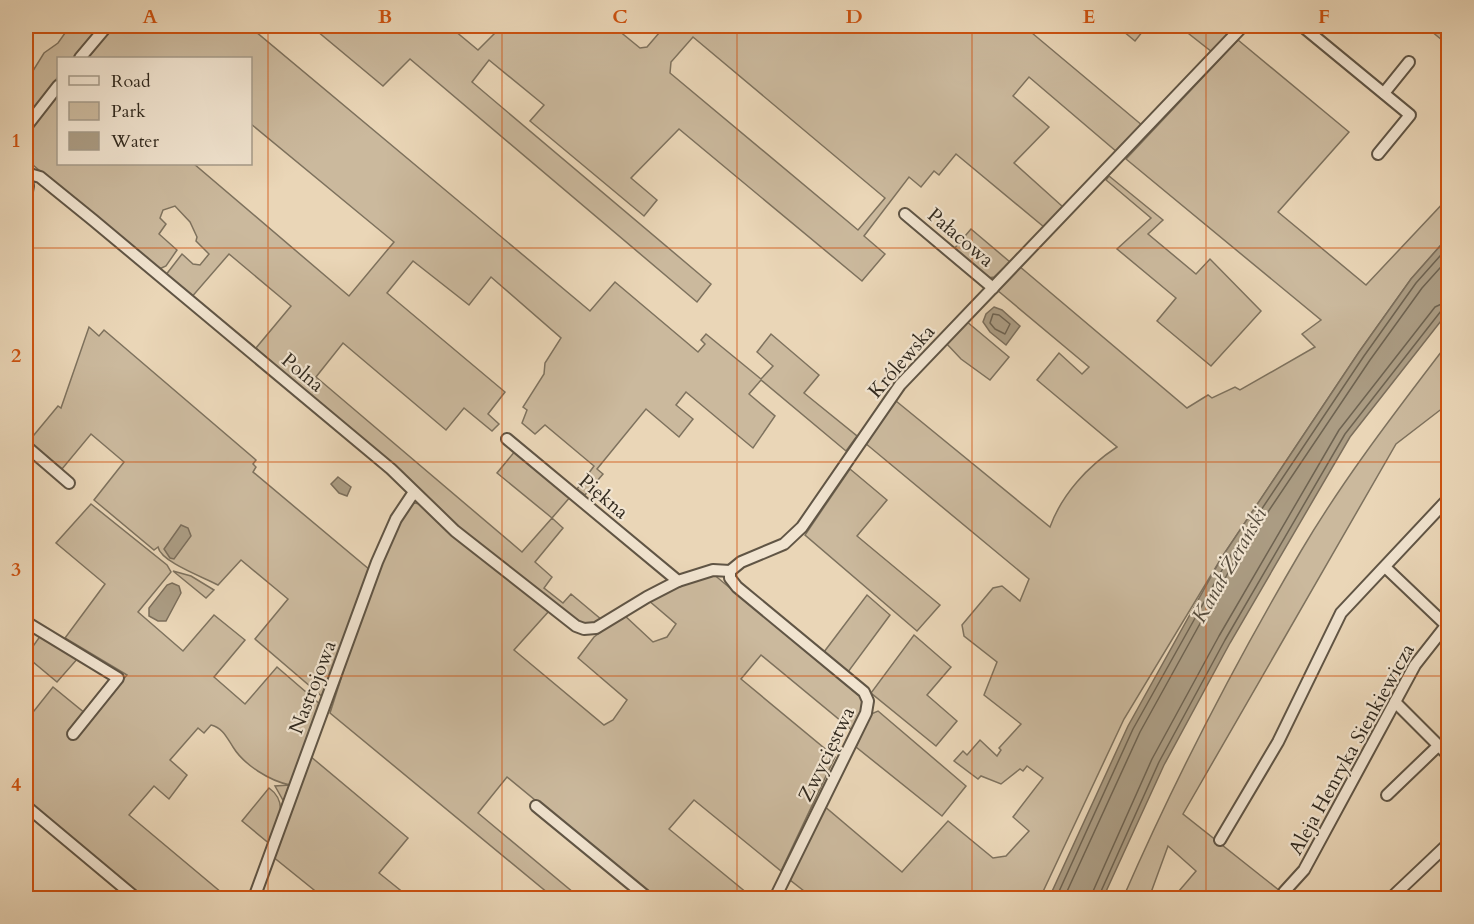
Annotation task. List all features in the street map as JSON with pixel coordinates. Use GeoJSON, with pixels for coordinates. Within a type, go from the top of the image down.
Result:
{"type":"FeatureCollection","features":[{"type":"Feature","properties":{"kind":"street"},"geometry":{"type":"LineString","coordinates":[[81,57],[107,26]]}},
{"type":"Feature","properties":{"kind":"street","name":"Królewska"},"geometry":{"type":"LineString","coordinates":[[551,608],[576,626],[591,629],[678,581],[713,570],[730,571],[741,562],[784,544],[802,527],[900,385],[1243,26]]}},
{"type":"Feature","properties":{"kind":"street"},"geometry":{"type":"LineString","coordinates":[[1302,26],[1410,116],[1378,154]]}},
{"type":"Feature","properties":{"kind":"street"},"geometry":{"type":"LineString","coordinates":[[1384,93],[1409,62]]}},
{"type":"Feature","properties":{"kind":"street"},"geometry":{"type":"LineString","coordinates":[[26,127],[57,87]]}},
{"type":"Feature","properties":{"kind":"street"},"geometry":{"type":"LineString","coordinates":[[26,173],[28,186],[26,197]]}},
{"type":"Feature","properties":{"kind":"street","name":"Polna"},"geometry":{"type":"LineString","coordinates":[[26,173],[40,177],[101,226],[391,469],[455,531],[551,608]]}},
{"type":"Feature","properties":{"kind":"street","name":"Pałacowa"},"geometry":{"type":"LineString","coordinates":[[905,214],[993,288]]}},
{"type":"Feature","properties":{"kind":"street","name":"Piękna"},"geometry":{"type":"LineString","coordinates":[[507,439],[678,581]]}},
{"type":"Feature","properties":{"kind":"street"},"geometry":{"type":"LineString","coordinates":[[26,447],[69,483]]}},
{"type":"Feature","properties":{"kind":"street","name":"Nastrojowa"},"geometry":{"type":"LineString","coordinates":[[254,898],[377,562],[396,519],[414,492]]}},
{"type":"Feature","properties":{"kind":"street"},"geometry":{"type":"LineString","coordinates":[[1220,840],[1278,742],[1334,623],[1449,500]]}},
{"type":"Feature","properties":{"kind":"street"},"geometry":{"type":"LineString","coordinates":[[1385,567],[1447,624]]}},
{"type":"Feature","properties":{"kind":"street","name":"Zwycięstwa"},"geometry":{"type":"LineString","coordinates":[[730,571],[729,578],[737,587],[864,692],[868,701],[866,713],[775,898]]}},
{"type":"Feature","properties":{"kind":"street"},"geometry":{"type":"LineString","coordinates":[[26,622],[117,676],[117,682],[73,734]]}},
{"type":"Feature","properties":{"kind":"street","name":"Aleja Henryka Sienkiewicza"},"geometry":{"type":"LineString","coordinates":[[1284,892],[1304,870],[1414,665],[1447,624]]}},
{"type":"Feature","properties":{"kind":"street"},"geometry":{"type":"LineString","coordinates":[[1395,702],[1449,755]]}},
{"type":"Feature","properties":{"kind":"street"},"geometry":{"type":"LineString","coordinates":[[1387,795],[1439,745]]}},
{"type":"Feature","properties":{"kind":"street"},"geometry":{"type":"LineString","coordinates":[[26,806],[136,898]]}},
{"type":"Feature","properties":{"kind":"street"},"geometry":{"type":"LineString","coordinates":[[536,806],[648,898]]}},
{"type":"Feature","properties":{"kind":"street"},"geometry":{"type":"LineString","coordinates":[[1391,898],[1449,844]]}},
{"type":"Feature","properties":{"kind":"green space"},"geometry":{"type":"Polygon","coordinates":[[[70,26],[99,26],[74,57],[57,57],[57,78],[26,118],[26,82],[44,53],[58,43],[70,26]]]}},
{"type":"Feature","properties":{"kind":"green space"},"geometry":{"type":"Polygon","coordinates":[[[113,26],[249,26],[590,311],[615,282],[698,352],[705,344],[701,340],[706,334],[761,379],[773,366],[757,352],[771,334],[819,375],[804,393],[857,436],[846,451],[761,380],[749,394],[775,416],[753,448],[686,392],[676,405],[693,419],[679,437],[646,409],[597,469],[603,474],[585,495],[577,489],[594,466],[545,425],[535,434],[522,423],[527,410],[523,407],[544,374],[545,363],[561,338],[491,277],[469,305],[413,261],[387,293],[505,392],[488,414],[499,424],[492,431],[464,408],[446,430],[343,343],[316,377],[522,552],[552,518],[563,528],[535,562],[552,577],[544,588],[563,603],[571,594],[602,620],[589,625],[577,623],[457,527],[256,348],[291,306],[229,254],[190,299],[165,276],[182,254],[193,264],[200,265],[209,254],[196,241],[197,237],[190,222],[175,206],[163,210],[160,218],[166,224],[159,234],[177,250],[166,266],[157,270],[33,165],[27,155],[27,137],[38,119],[57,96],[57,165],[195,165],[349,296],[394,242],[252,125],[252,57],[89,57],[113,26]]]}},
{"type":"Feature","properties":{"kind":"green space"},"geometry":{"type":"Polygon","coordinates":[[[311,26],[449,26],[478,50],[502,26],[613,26],[640,48],[647,47],[665,26],[1038,26],[1032,33],[1143,126],[1117,152],[1029,77],[1013,96],[1049,127],[1014,163],[1063,207],[1044,227],[956,154],[939,175],[934,171],[921,187],[909,177],[864,236],[885,254],[862,281],[679,129],[631,178],[657,200],[644,216],[530,121],[544,105],[489,60],[472,82],[711,284],[697,302],[410,59],[383,86],[311,26]],[[693,37],[671,62],[670,73],[858,230],[885,198],[693,37]]]}},
{"type":"Feature","properties":{"kind":"green space"},"geometry":{"type":"Polygon","coordinates":[[[1117,26],[1147,26],[1135,41],[1117,26]]]}},
{"type":"Feature","properties":{"kind":"green space"},"geometry":{"type":"Polygon","coordinates":[[[1179,26],[1221,26],[1229,32],[1212,52],[1179,26]]]}},
{"type":"Feature","properties":{"kind":"green space"},"geometry":{"type":"Polygon","coordinates":[[[1425,26],[1448,26],[1448,45],[1425,26]]]}},
{"type":"Feature","properties":{"kind":"green space"},"geometry":{"type":"Polygon","coordinates":[[[1238,40],[1349,132],[1278,212],[1366,285],[1448,198],[1448,237],[1411,279],[1359,352],[1222,557],[1124,719],[1040,898],[813,898],[790,880],[824,806],[902,872],[948,821],[993,858],[1006,856],[1029,831],[1013,817],[1043,778],[1027,766],[1023,771],[1020,769],[1001,784],[981,776],[978,779],[954,761],[963,751],[967,755],[980,740],[997,756],[1001,750],[999,748],[1021,724],[984,695],[997,662],[964,636],[962,625],[993,588],[1002,586],[1020,601],[1029,579],[865,443],[896,401],[1050,527],[1061,503],[1077,482],[1117,447],[1037,380],[1059,353],[1082,374],[1089,367],[997,290],[1019,266],[1187,408],[1208,395],[1212,398],[1235,387],[1240,390],[1315,347],[1302,334],[1321,320],[1126,159],[1238,40]]]}},
{"type":"Feature","properties":{"kind":"green space"},"geometry":{"type":"Polygon","coordinates":[[[1109,176],[1163,220],[1148,234],[1196,274],[1210,259],[1261,311],[1211,366],[1157,321],[1176,298],[1117,249],[1151,218],[1106,180],[1109,176]]]}},
{"type":"Feature","properties":{"kind":"green space"},"geometry":{"type":"Polygon","coordinates":[[[971,229],[1010,262],[994,277],[988,278],[954,249],[971,229]]]}},
{"type":"Feature","properties":{"kind":"green space"},"geometry":{"type":"Polygon","coordinates":[[[966,321],[1009,357],[990,380],[961,359],[945,342],[966,321]]]}},
{"type":"Feature","properties":{"kind":"green space"},"geometry":{"type":"Polygon","coordinates":[[[89,327],[99,336],[104,330],[256,460],[253,464],[256,467],[253,472],[370,570],[325,699],[255,639],[288,599],[241,560],[218,585],[174,564],[161,553],[158,547],[154,550],[94,500],[124,462],[91,434],[62,469],[29,441],[58,406],[61,408],[89,327]]]}},
{"type":"Feature","properties":{"kind":"green space"},"geometry":{"type":"Polygon","coordinates":[[[1448,343],[1448,404],[1396,444],[1183,814],[1280,891],[1268,897],[1252,900],[1235,898],[1223,893],[1217,898],[1173,898],[1196,871],[1168,846],[1149,898],[1123,898],[1163,809],[1207,722],[1301,551],[1353,471],[1448,343]]]}},
{"type":"Feature","properties":{"kind":"green space"},"geometry":{"type":"Polygon","coordinates":[[[516,450],[571,496],[552,518],[497,473],[516,450]]]}},
{"type":"Feature","properties":{"kind":"green space"},"geometry":{"type":"Polygon","coordinates":[[[850,469],[887,500],[857,536],[940,605],[917,631],[805,535],[850,469]]]}},
{"type":"Feature","properties":{"kind":"green space"},"geometry":{"type":"Polygon","coordinates":[[[91,504],[167,565],[171,572],[138,612],[183,651],[214,615],[245,640],[214,677],[245,704],[277,667],[321,705],[284,802],[275,786],[290,785],[266,776],[251,766],[238,754],[222,731],[211,725],[204,733],[198,728],[170,760],[187,775],[169,799],[154,786],[129,815],[228,898],[144,898],[26,799],[26,721],[53,687],[86,714],[73,738],[127,675],[65,638],[105,584],[56,543],[91,504]]]}},
{"type":"Feature","properties":{"kind":"green space"},"geometry":{"type":"Polygon","coordinates":[[[421,504],[549,611],[514,650],[604,725],[613,720],[627,700],[578,658],[594,637],[624,615],[653,642],[667,637],[676,624],[648,600],[712,573],[862,698],[862,710],[852,730],[761,655],[741,679],[835,757],[781,871],[694,800],[669,829],[753,898],[654,898],[507,777],[478,813],[580,898],[554,898],[330,713],[372,582],[408,505],[421,504]]]}},
{"type":"Feature","properties":{"kind":"green space"},"geometry":{"type":"Polygon","coordinates":[[[173,571],[191,576],[214,590],[206,598],[173,571]]]}},
{"type":"Feature","properties":{"kind":"green space"},"geometry":{"type":"Polygon","coordinates":[[[867,595],[890,615],[848,672],[824,652],[867,595]]]}},
{"type":"Feature","properties":{"kind":"green space"},"geometry":{"type":"Polygon","coordinates":[[[41,635],[79,657],[57,682],[26,656],[41,635]]]}},
{"type":"Feature","properties":{"kind":"green space"},"geometry":{"type":"Polygon","coordinates":[[[914,635],[951,667],[927,695],[957,721],[936,746],[871,693],[914,635]]]}},
{"type":"Feature","properties":{"kind":"green space"},"geometry":{"type":"Polygon","coordinates":[[[878,711],[966,786],[942,816],[856,747],[871,714],[878,711]]]}},
{"type":"Feature","properties":{"kind":"green space"},"geometry":{"type":"Polygon","coordinates":[[[310,756],[408,838],[379,873],[410,898],[324,898],[272,856],[310,756]]]}},
{"type":"Feature","properties":{"kind":"green space"},"geometry":{"type":"Polygon","coordinates":[[[269,788],[279,800],[280,807],[279,822],[271,845],[242,821],[269,788]]]}},
{"type":"Feature","properties":{"kind":"water","name":"Kanał Żerański"},"geometry":{"type":"Polygon","coordinates":[[[1448,237],[1448,312],[1350,437],[1230,643],[1164,765],[1103,898],[1049,898],[1128,726],[1222,557],[1359,352],[1411,279],[1448,237]]]}},
{"type":"Feature","properties":{"kind":"water"},"geometry":{"type":"Polygon","coordinates":[[[994,307],[1002,310],[1020,326],[1006,345],[990,332],[983,322],[986,314],[994,307]]]}},
{"type":"Feature","properties":{"kind":"water"},"geometry":{"type":"Polygon","coordinates":[[[338,477],[351,487],[347,496],[339,493],[331,484],[338,477]]]}},
{"type":"Feature","properties":{"kind":"water"},"geometry":{"type":"Polygon","coordinates":[[[181,525],[188,528],[191,536],[174,559],[170,558],[164,549],[181,525]]]}},
{"type":"Feature","properties":{"kind":"water"},"geometry":{"type":"Polygon","coordinates":[[[172,583],[179,586],[181,593],[166,621],[158,621],[149,616],[149,608],[167,585],[172,583]]]}}]}
